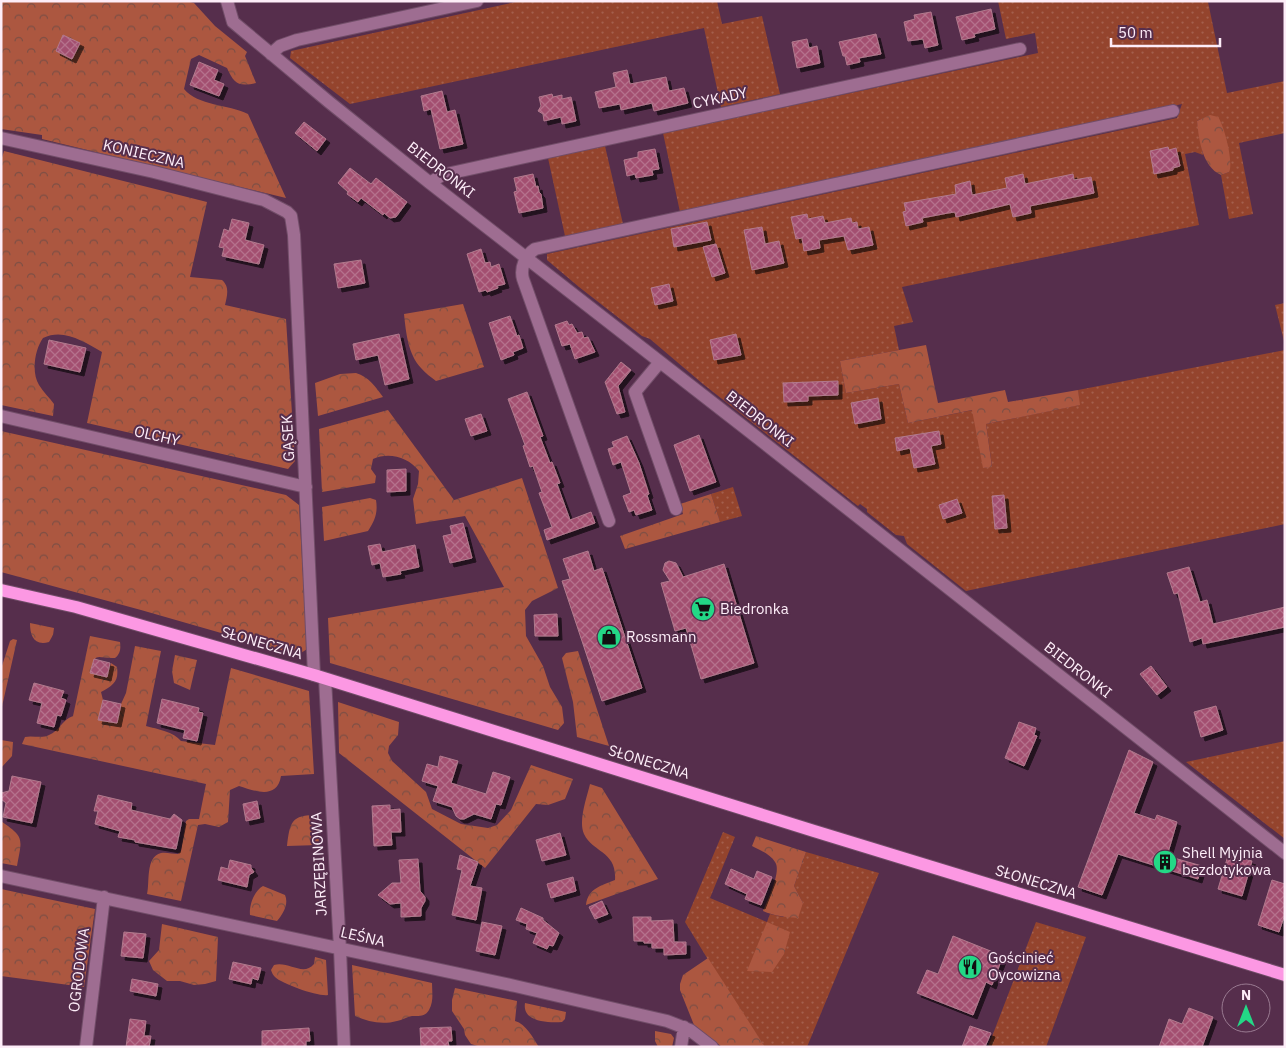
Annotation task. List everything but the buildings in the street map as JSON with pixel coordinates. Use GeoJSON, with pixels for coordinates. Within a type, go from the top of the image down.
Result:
{"type":"FeatureCollection","features":[{"type":"Feature","properties":{"kind":"main road","name":"SŁONECZNA"},"geometry":{"type":"LineString","coordinates":[[1,590],[76,606],[320,677],[1285,975]]}},
{"type":"Feature","properties":{"kind":"street"},"geometry":{"type":"LineString","coordinates":[[270,54],[280,46],[297,40],[477,1]]}},
{"type":"Feature","properties":{"kind":"street","name":"BIEDRONKI"},"geometry":{"type":"LineString","coordinates":[[224,2],[233,22],[430,183],[527,257],[1285,854]]}},
{"type":"Feature","properties":{"kind":"street","name":"CYKADY"},"geometry":{"type":"LineString","coordinates":[[430,183],[442,175],[1020,49]]}},
{"type":"Feature","properties":{"kind":"street"},"geometry":{"type":"LineString","coordinates":[[609,521],[522,279],[522,268],[527,257],[535,249],[1172,111]]}},
{"type":"Feature","properties":{"kind":"street","name":"KONIECZNA"},"geometry":{"type":"LineString","coordinates":[[1,138],[224,189],[264,200],[278,207]]}},
{"type":"Feature","properties":{"kind":"street","name":"GĄSEK"},"geometry":{"type":"LineString","coordinates":[[278,207],[291,216],[294,235],[306,487],[320,677]]}},
{"type":"Feature","properties":{"kind":"street"},"geometry":{"type":"LineString","coordinates":[[660,362],[635,392],[676,509]]}},
{"type":"Feature","properties":{"kind":"street","name":"OLCHY"},"geometry":{"type":"LineString","coordinates":[[1,416],[306,487]]}},
{"type":"Feature","properties":{"kind":"street","name":"JARZĘBINOWA"},"geometry":{"type":"LineString","coordinates":[[320,677],[340,949],[344,1047]]}},
{"type":"Feature","properties":{"kind":"street","name":"LEŚNA"},"geometry":{"type":"LineString","coordinates":[[1,876],[590,1003],[684,1027],[712,1047]]}},
{"type":"Feature","properties":{"kind":"street","name":"OGRODOWA"},"geometry":{"type":"LineString","coordinates":[[86,1047],[104,897]]}},
{"type":"Feature","properties":{"kind":"street"},"geometry":{"type":"LineString","coordinates":[[681,1047],[684,1027]]}},
{"type":"Feature","properties":{"kind":"shaded area"},"geometry":{"type":"Polygon","coordinates":[[[520,1],[717,1],[722,24],[762,16],[780,94],[721,107],[704,28],[350,104],[290,58],[291,51],[520,1]]]}},
{"type":"Feature","properties":{"kind":"shaded area"},"geometry":{"type":"Polygon","coordinates":[[[998,1],[1211,1],[1208,2],[1227,93],[1285,81],[1285,133],[1239,143],[1253,214],[1229,219],[1221,175],[1229,172],[1229,154],[1227,147],[1201,119],[1197,121],[1203,155],[1195,152],[1185,154],[1199,225],[902,287],[913,322],[894,326],[899,350],[840,361],[846,393],[899,384],[908,423],[973,410],[984,468],[992,466],[986,424],[1079,405],[1078,390],[1285,350],[1285,524],[966,591],[907,544],[904,536],[896,535],[867,512],[867,509],[860,504],[858,506],[703,384],[650,339],[642,336],[547,260],[547,254],[1177,118],[1182,104],[680,212],[663,133],[1038,53],[1035,33],[1006,39],[998,1]]]}},
{"type":"Feature","properties":{"kind":"shaded area"},"geometry":{"type":"Polygon","coordinates":[[[605,146],[623,224],[565,236],[548,158],[605,146]]]}},
{"type":"Feature","properties":{"kind":"shaded area"},"geometry":{"type":"Polygon","coordinates":[[[1285,303],[1285,345],[1275,305],[1285,303]]]}},
{"type":"Feature","properties":{"kind":"shaded area"},"geometry":{"type":"Polygon","coordinates":[[[733,487],[742,516],[720,522],[711,494],[733,487]]]}},
{"type":"Feature","properties":{"kind":"shaded area"},"geometry":{"type":"Polygon","coordinates":[[[1285,741],[1285,839],[1186,762],[1285,741]]]}},
{"type":"Feature","properties":{"kind":"shaded area"},"geometry":{"type":"Polygon","coordinates":[[[723,832],[735,837],[710,898],[767,922],[770,914],[783,917],[803,903],[794,886],[806,852],[879,873],[807,1047],[765,1047],[734,1002],[685,922],[723,832]]]}},
{"type":"Feature","properties":{"kind":"shaded area"},"geometry":{"type":"Polygon","coordinates":[[[1036,922],[1086,937],[1046,1047],[988,1047],[1036,922]]]}},
{"type":"Feature","properties":{"kind":"green space"},"geometry":{"type":"Polygon","coordinates":[[[1,1],[186,1],[194,3],[215,26],[247,52],[245,56],[256,83],[245,85],[238,83],[232,78],[227,68],[199,55],[191,59],[184,89],[197,99],[248,114],[286,198],[42,139],[42,135],[1,129],[1,1]]]}},
{"type":"Feature","properties":{"kind":"green space"},"geometry":{"type":"Polygon","coordinates":[[[1210,115],[1218,117],[1220,121],[1229,153],[1229,172],[1221,175],[1215,171],[1206,159],[1199,136],[1197,121],[1210,115]]]}},
{"type":"Feature","properties":{"kind":"green space"},"geometry":{"type":"Polygon","coordinates":[[[4,151],[207,202],[190,277],[222,280],[227,289],[225,305],[286,319],[295,461],[288,469],[87,423],[102,352],[66,335],[51,335],[43,338],[35,361],[37,380],[54,404],[53,416],[1,405],[1,161],[4,151]]]}},
{"type":"Feature","properties":{"kind":"green space"},"geometry":{"type":"Polygon","coordinates":[[[463,304],[484,367],[436,381],[423,370],[410,350],[404,314],[463,304]]]}},
{"type":"Feature","properties":{"kind":"green space"},"geometry":{"type":"Polygon","coordinates":[[[926,345],[938,403],[1005,390],[1008,402],[1078,390],[1080,405],[986,424],[992,467],[983,468],[972,410],[908,423],[899,384],[846,393],[840,361],[926,345]]]}},
{"type":"Feature","properties":{"kind":"green space"},"geometry":{"type":"Polygon","coordinates":[[[356,373],[368,379],[383,397],[318,416],[315,383],[340,374],[356,373]]]}},
{"type":"Feature","properties":{"kind":"green space"},"geometry":{"type":"Polygon","coordinates":[[[388,410],[454,500],[522,478],[558,588],[532,601],[525,610],[526,636],[543,666],[550,687],[562,707],[564,723],[558,730],[330,663],[328,618],[504,587],[465,516],[416,524],[413,499],[418,484],[419,471],[404,459],[385,456],[373,459],[371,469],[376,476],[375,483],[322,492],[319,429],[388,410]]]}},
{"type":"Feature","properties":{"kind":"green space"},"geometry":{"type":"Polygon","coordinates":[[[1,431],[286,495],[299,505],[307,649],[298,655],[1,572],[1,431]]]}},
{"type":"Feature","properties":{"kind":"green space"},"geometry":{"type":"Polygon","coordinates":[[[711,494],[720,522],[625,549],[620,536],[683,514],[680,504],[711,494]]]}},
{"type":"Feature","properties":{"kind":"green space"},"geometry":{"type":"Polygon","coordinates":[[[370,498],[376,500],[377,509],[368,531],[324,541],[322,507],[370,498]]]}},
{"type":"Feature","properties":{"kind":"green space"},"geometry":{"type":"Polygon","coordinates":[[[30,623],[54,628],[49,642],[40,643],[34,639],[30,623]]]}},
{"type":"Feature","properties":{"kind":"green space"},"geometry":{"type":"Polygon","coordinates":[[[90,636],[120,642],[119,653],[115,658],[98,657],[92,666],[91,673],[107,677],[111,663],[117,667],[116,680],[101,692],[103,700],[99,720],[117,723],[121,704],[126,693],[135,646],[161,651],[146,726],[170,733],[181,741],[215,745],[231,668],[309,691],[314,774],[281,776],[279,784],[270,791],[264,792],[239,786],[230,790],[228,822],[219,827],[205,824],[198,825],[181,901],[147,894],[150,865],[156,855],[161,853],[178,854],[181,851],[186,821],[189,819],[199,819],[206,784],[22,744],[25,737],[43,737],[52,733],[73,716],[90,636]]]}},
{"type":"Feature","properties":{"kind":"green space"},"geometry":{"type":"Polygon","coordinates":[[[13,639],[17,640],[1,711],[1,669],[10,641],[13,639]]]}},
{"type":"Feature","properties":{"kind":"green space"},"geometry":{"type":"Polygon","coordinates":[[[578,651],[609,746],[577,737],[573,702],[562,658],[566,653],[578,651]]]}},
{"type":"Feature","properties":{"kind":"green space"},"geometry":{"type":"Polygon","coordinates":[[[175,655],[197,660],[190,690],[174,683],[172,671],[175,655]]]}},
{"type":"Feature","properties":{"kind":"green space"},"geometry":{"type":"Polygon","coordinates":[[[338,702],[399,722],[398,735],[389,746],[388,753],[392,761],[426,792],[432,809],[461,824],[488,828],[497,825],[511,810],[531,765],[573,779],[565,799],[548,805],[536,804],[485,868],[339,753],[338,702]]]}},
{"type":"Feature","properties":{"kind":"green space"},"geometry":{"type":"Polygon","coordinates":[[[1,740],[13,742],[12,756],[1,768],[1,740]]]}},
{"type":"Feature","properties":{"kind":"green space"},"geometry":{"type":"Polygon","coordinates":[[[590,784],[602,788],[658,879],[586,905],[592,891],[615,880],[615,870],[612,863],[604,853],[588,840],[582,829],[584,809],[590,784]]]}},
{"type":"Feature","properties":{"kind":"green space"},"geometry":{"type":"Polygon","coordinates":[[[317,815],[319,845],[287,846],[289,831],[293,822],[302,816],[317,815]]]}},
{"type":"Feature","properties":{"kind":"green space"},"geometry":{"type":"Polygon","coordinates":[[[1,821],[14,831],[20,839],[17,866],[1,863],[1,821]]]}},
{"type":"Feature","properties":{"kind":"green space"},"geometry":{"type":"Polygon","coordinates":[[[756,836],[806,852],[794,886],[803,903],[798,918],[785,917],[763,911],[773,886],[777,866],[771,857],[752,846],[756,836]]]}},
{"type":"Feature","properties":{"kind":"green space"},"geometry":{"type":"Polygon","coordinates":[[[263,886],[285,895],[286,905],[277,921],[250,915],[253,899],[257,891],[263,886]]]}},
{"type":"Feature","properties":{"kind":"green space"},"geometry":{"type":"Polygon","coordinates":[[[1,889],[95,909],[84,987],[1,976],[1,889]]]}},
{"type":"Feature","properties":{"kind":"green space"},"geometry":{"type":"Polygon","coordinates":[[[767,922],[790,932],[784,954],[772,972],[747,971],[767,922]]]}},
{"type":"Feature","properties":{"kind":"green space"},"geometry":{"type":"Polygon","coordinates":[[[162,924],[218,937],[216,981],[194,985],[180,981],[167,981],[153,970],[149,961],[159,950],[162,924]]]}},
{"type":"Feature","properties":{"kind":"green space"},"geometry":{"type":"Polygon","coordinates":[[[315,957],[326,960],[328,995],[309,992],[285,983],[275,977],[271,970],[274,965],[280,964],[300,969],[310,968],[314,964],[315,957]]]}},
{"type":"Feature","properties":{"kind":"green space"},"geometry":{"type":"Polygon","coordinates":[[[708,958],[765,1047],[722,1047],[694,1025],[680,990],[680,984],[683,975],[708,958]]]}},
{"type":"Feature","properties":{"kind":"green space"},"geometry":{"type":"Polygon","coordinates":[[[352,965],[432,983],[431,1007],[422,1016],[412,1016],[386,1023],[370,1021],[355,1016],[352,965]]]}},
{"type":"Feature","properties":{"kind":"green space"},"geometry":{"type":"Polygon","coordinates":[[[455,988],[517,1001],[515,1021],[526,1028],[539,1047],[481,1047],[471,1044],[452,1011],[455,988]]]}},
{"type":"Feature","properties":{"kind":"green space"},"geometry":{"type":"Polygon","coordinates":[[[525,1003],[566,1012],[565,1019],[562,1022],[556,1022],[532,1018],[525,1009],[525,1003]]]}},
{"type":"Feature","properties":{"kind":"green space"},"geometry":{"type":"Polygon","coordinates":[[[655,1031],[671,1034],[674,1038],[672,1047],[658,1047],[655,1041],[655,1031]]]}},
{"type":"Feature","properties":{"kind":"place","name":"Biedronka"},"geometry":{"type":"Point","coordinates":[703,609]}},
{"type":"Feature","properties":{"kind":"place","name":"Rossmann"},"geometry":{"type":"Point","coordinates":[609,637]}},
{"type":"Feature","properties":{"kind":"place","name":"Shell Myjnia bezdotykowa"},"geometry":{"type":"Point","coordinates":[1165,862]}},
{"type":"Feature","properties":{"kind":"place","name":"Gościnieć Oycowizna"},"geometry":{"type":"Point","coordinates":[970,967]}}]}
